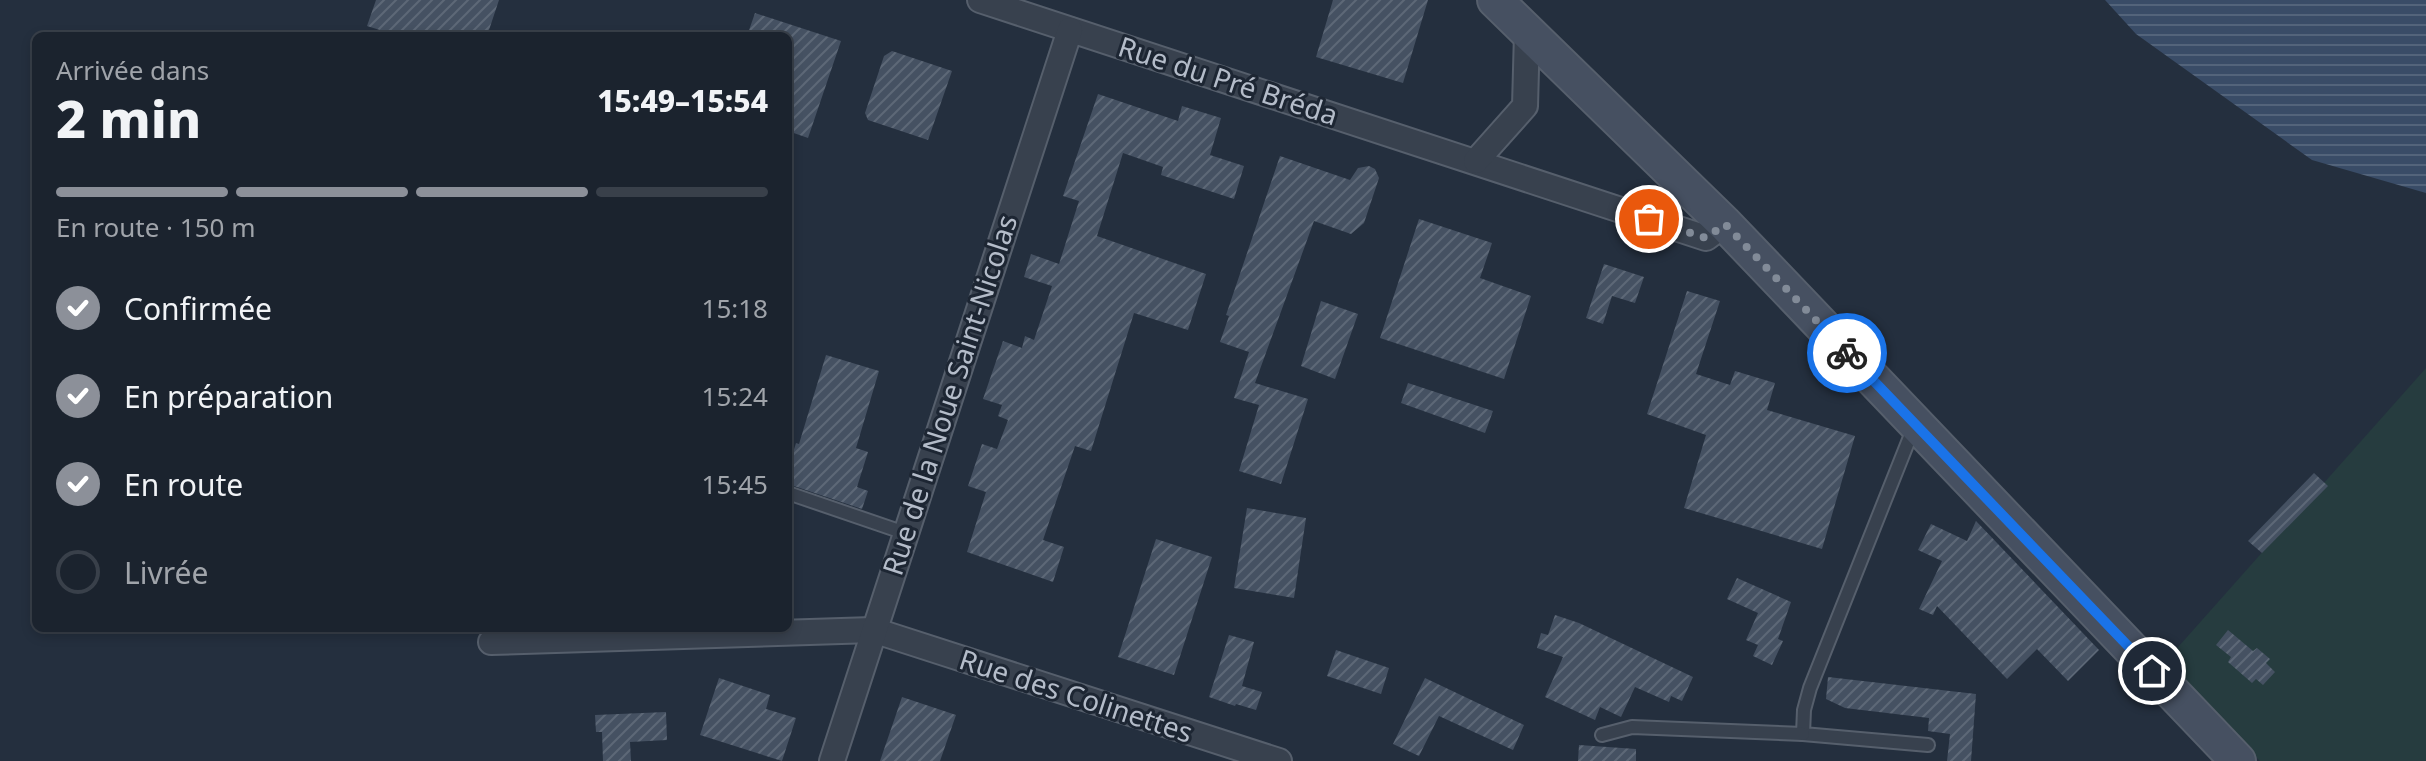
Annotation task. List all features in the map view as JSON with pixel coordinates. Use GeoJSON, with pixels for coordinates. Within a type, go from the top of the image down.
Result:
{"type":"FeatureCollection","features":[{"type":"Feature","properties":{"kind":"main road"},"geometry":{"type":"LineString","coordinates":[[1495,0],[1725,224],[2238,761]]}},
{"type":"Feature","properties":{"kind":"street","name":"Rue du Pré Bréda"},"geometry":{"type":"LineString","coordinates":[[980,0],[1706,238],[1725,224]]}},
{"type":"Feature","properties":{"kind":"street","name":"Rue de la Noue Saint-Nicolas"},"geometry":{"type":"LineString","coordinates":[[832,761],[1070,30]]}},
{"type":"Feature","properties":{"kind":"street"},"geometry":{"type":"LineString","coordinates":[[1476,161],[1525,106],[1527,33]]}},
{"type":"Feature","properties":{"kind":"street","name":"Rue des Colinettes"},"geometry":{"type":"LineString","coordinates":[[491,642],[873,630],[1279,761]]}},
{"type":"Feature","properties":{"kind":"lane"},"geometry":{"type":"LineString","coordinates":[[1803,734],[1804,710],[1810,688],[1915,424]]}},
{"type":"Feature","properties":{"kind":"lane"},"geometry":{"type":"LineString","coordinates":[[792,494],[905,533]]}},
{"type":"Feature","properties":{"kind":"lane"},"geometry":{"type":"LineString","coordinates":[[1602,735],[1632,727],[1803,734],[1928,745]]}},
{"type":"Feature","properties":{"kind":"green space"},"geometry":{"type":"Polygon","coordinates":[[[2426,368],[2426,761],[2260,761],[2163,664],[2426,368]]]}},
{"type":"Feature","properties":{"kind":"water"},"geometry":{"type":"Polygon","coordinates":[[[2105,0],[2426,0],[2426,193],[2312,160],[2136,34],[2105,0]]]}},
{"type":"Feature","properties":{"kind":"building"},"geometry":{"type":"Polygon","coordinates":[[[376,0],[499,0],[488,32],[386,32],[367,26],[376,0]]]}},
{"type":"Feature","properties":{"kind":"building"},"geometry":{"type":"Polygon","coordinates":[[[1333,0],[1428,0],[1403,83],[1316,57],[1333,0]]]}},
{"type":"Feature","properties":{"kind":"building"},"geometry":{"type":"Polygon","coordinates":[[[755,13],[841,41],[808,138],[792,132],[792,32],[748,32],[755,13]]]}},
{"type":"Feature","properties":{"kind":"building"},"geometry":{"type":"Polygon","coordinates":[[[892,51],[952,71],[928,140],[868,120],[865,113],[884,56],[892,51]]]}},
{"type":"Feature","properties":{"kind":"building"},"geometry":{"type":"Polygon","coordinates":[[[1098,94],[1178,121],[1182,106],[1221,118],[1210,155],[1244,166],[1234,199],[1161,175],[1163,167],[1123,153],[1097,236],[1206,274],[1188,330],[1134,313],[1091,451],[1075,446],[1043,540],[1064,547],[1053,582],[967,552],[986,492],[968,486],[982,444],[997,449],[1008,420],[998,416],[1002,405],[983,399],[1003,341],[1022,348],[1025,336],[1034,340],[1052,286],[1024,277],[1031,254],[1059,264],[1079,201],[1063,196],[1098,94]]]}},
{"type":"Feature","properties":{"kind":"building"},"geometry":{"type":"Polygon","coordinates":[[[1280,156],[1350,180],[1358,168],[1369,166],[1375,169],[1379,178],[1364,223],[1351,234],[1314,221],[1255,383],[1308,399],[1281,484],[1239,471],[1259,405],[1234,398],[1249,352],[1220,342],[1229,316],[1226,315],[1280,156]]]}},
{"type":"Feature","properties":{"kind":"building"},"geometry":{"type":"Polygon","coordinates":[[[1419,219],[1492,243],[1480,278],[1531,296],[1504,379],[1380,338],[1419,219]]]}},
{"type":"Feature","properties":{"kind":"building"},"geometry":{"type":"Polygon","coordinates":[[[1604,264],[1644,277],[1635,303],[1612,296],[1603,324],[1586,318],[1604,264]]]}},
{"type":"Feature","properties":{"kind":"building"},"geometry":{"type":"Polygon","coordinates":[[[1687,291],[1720,301],[1696,374],[1730,385],[1735,371],[1775,383],[1767,410],[1855,436],[1822,549],[1684,508],[1706,435],[1647,414],[1687,291]]]}},
{"type":"Feature","properties":{"kind":"building"},"geometry":{"type":"Polygon","coordinates":[[[1321,301],[1358,314],[1335,379],[1301,366],[1321,301]]]}},
{"type":"Feature","properties":{"kind":"building"},"geometry":{"type":"Polygon","coordinates":[[[826,355],[879,371],[856,448],[868,452],[857,487],[868,491],[862,509],[792,485],[792,456],[796,443],[799,444],[826,355]]]}},
{"type":"Feature","properties":{"kind":"building"},"geometry":{"type":"Polygon","coordinates":[[[1408,383],[1493,411],[1485,433],[1401,403],[1408,383]]]}},
{"type":"Feature","properties":{"kind":"building"},"geometry":{"type":"Polygon","coordinates":[[[2314,473],[2328,486],[2262,553],[2248,541],[2314,473]]]}},
{"type":"Feature","properties":{"kind":"building"},"geometry":{"type":"Polygon","coordinates":[[[1247,508],[1306,518],[1294,598],[1234,588],[1247,508]]]}},
{"type":"Feature","properties":{"kind":"building"},"geometry":{"type":"Polygon","coordinates":[[[1976,521],[2099,650],[2068,681],[2037,649],[2007,679],[1937,606],[1933,615],[1919,609],[1942,561],[1918,550],[1931,524],[1967,541],[1976,521]]]}},
{"type":"Feature","properties":{"kind":"building"},"geometry":{"type":"Polygon","coordinates":[[[1156,539],[1212,557],[1174,675],[1118,657],[1156,539]]]}},
{"type":"Feature","properties":{"kind":"building"},"geometry":{"type":"Polygon","coordinates":[[[1737,578],[1791,602],[1778,639],[1783,641],[1772,665],[1753,656],[1758,645],[1746,640],[1758,613],[1727,599],[1737,578]]]}},
{"type":"Feature","properties":{"kind":"building"},"geometry":{"type":"Polygon","coordinates":[[[1555,615],[1579,623],[1693,677],[1682,701],[1671,696],[1669,702],[1635,687],[1621,717],[1600,707],[1595,720],[1545,697],[1563,657],[1537,648],[1541,633],[1548,635],[1555,615]]]}},
{"type":"Feature","properties":{"kind":"building"},"geometry":{"type":"Polygon","coordinates":[[[2228,630],[2253,651],[2257,648],[2270,659],[2266,663],[2275,672],[2263,685],[2256,679],[2252,683],[2228,662],[2231,657],[2216,645],[2228,630]]]}},
{"type":"Feature","properties":{"kind":"building"},"geometry":{"type":"Polygon","coordinates":[[[1229,635],[1254,642],[1242,686],[1262,692],[1256,710],[1209,697],[1229,635]]]}},
{"type":"Feature","properties":{"kind":"building"},"geometry":{"type":"Polygon","coordinates":[[[1336,650],[1389,668],[1381,694],[1327,676],[1336,650]]]}},
{"type":"Feature","properties":{"kind":"building"},"geometry":{"type":"Polygon","coordinates":[[[1828,677],[1976,694],[1971,761],[1947,761],[1950,734],[1928,731],[1929,718],[1845,708],[1826,699],[1828,677]]]}},
{"type":"Feature","properties":{"kind":"building"},"geometry":{"type":"Polygon","coordinates":[[[719,678],[770,695],[766,709],[796,718],[782,761],[700,735],[719,678]]]}},
{"type":"Feature","properties":{"kind":"building"},"geometry":{"type":"Polygon","coordinates":[[[1425,678],[1524,725],[1513,750],[1439,716],[1419,756],[1393,744],[1425,678]]]}},
{"type":"Feature","properties":{"kind":"building"},"geometry":{"type":"Polygon","coordinates":[[[902,697],[956,715],[940,761],[880,761],[902,697]]]}},
{"type":"Feature","properties":{"kind":"building"},"geometry":{"type":"Polygon","coordinates":[[[666,712],[667,740],[630,742],[631,761],[603,761],[602,732],[596,732],[595,715],[666,712]]]}},
{"type":"Feature","properties":{"kind":"building"},"geometry":{"type":"Polygon","coordinates":[[[1579,745],[1636,749],[1636,761],[1578,761],[1579,745]]]}},
{"type":"Feature","properties":{"kind":"way so far"},"geometry":{"type":"LineString","coordinates":[[1649,219],[1706,238],[1725,224],[1847,353]]}},
{"type":"Feature","properties":{"kind":"route"},"geometry":{"type":"LineString","coordinates":[[1847,353],[2152,671]]}}]}
